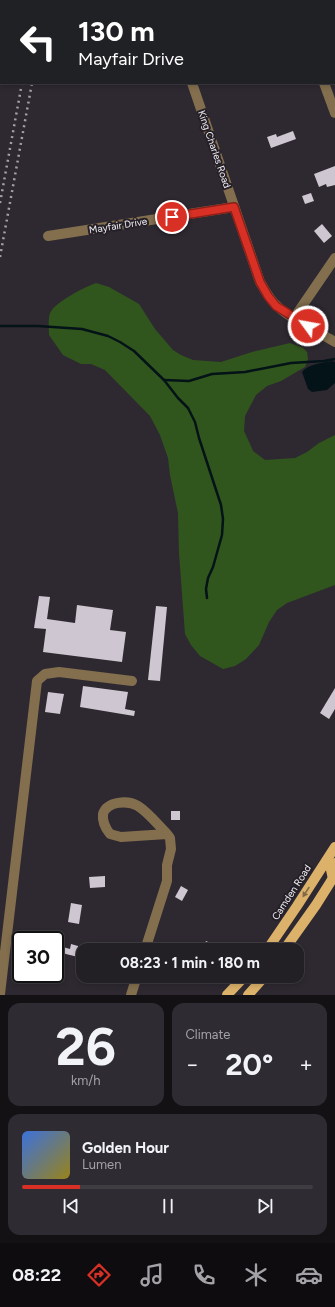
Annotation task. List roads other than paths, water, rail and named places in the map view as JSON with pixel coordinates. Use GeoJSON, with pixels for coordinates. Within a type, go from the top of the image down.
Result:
{"type":"FeatureCollection","features":[{"type":"Feature","properties":{"kind":"main road","name":"Camden Road"},"geometry":{"type":"LineString","coordinates":[[272,943],[335,847]]}},
{"type":"Feature","properties":{"kind":"main road"},"geometry":{"type":"LineString","coordinates":[[289,943],[334,877],[331,870],[335,863]]}},
{"type":"Feature","properties":{"kind":"main road"},"geometry":{"type":"LineString","coordinates":[[284,943],[320,888],[320,883],[315,879]]}},
{"type":"Feature","properties":{"kind":"main road"},"geometry":{"type":"LineString","coordinates":[[227,995],[238,983]]}},
{"type":"Feature","properties":{"kind":"main road"},"geometry":{"type":"LineString","coordinates":[[248,995],[259,983]]}},
{"type":"Feature","properties":{"kind":"street","name":"King Charles Road"},"geometry":{"type":"LineString","coordinates":[[192,84],[260,282],[276,306],[335,342]]}},
{"type":"Feature","properties":{"kind":"street"},"geometry":{"type":"LineString","coordinates":[[324,84],[335,113]]}},
{"type":"Feature","properties":{"kind":"street","name":"Mayfair Drive"},"geometry":{"type":"LineString","coordinates":[[48,236],[234,207]]}},
{"type":"Feature","properties":{"kind":"street"},"geometry":{"type":"LineString","coordinates":[[294,318],[335,258]]}},
{"type":"Feature","properties":{"kind":"street"},"geometry":{"type":"LineString","coordinates":[[0,994],[37,680],[45,674],[60,672],[132,681]]}},
{"type":"Feature","properties":{"kind":"street"},"geometry":{"type":"LineString","coordinates":[[148,943],[167,881],[167,865],[171,849],[170,838],[167,834],[137,806],[129,803],[122,802],[113,804],[106,808],[103,816],[105,826],[110,834],[121,837],[167,834]]}},
{"type":"Feature","properties":{"kind":"street"},"geometry":{"type":"LineString","coordinates":[[131,995],[135,983]]}},
{"type":"Feature","properties":{"kind":"waterway"},"geometry":{"type":"LineString","coordinates":[[0,326],[38,326],[82,329],[108,336],[134,351],[164,380],[188,408],[195,422],[221,505],[223,519],[222,535],[213,567],[208,578],[206,589],[207,598]]}},
{"type":"Feature","properties":{"kind":"waterway"},"geometry":{"type":"LineString","coordinates":[[164,380],[189,381],[212,374],[245,372],[291,363],[335,359]]}},
{"type":"Feature","properties":{"kind":"railway"},"geometry":{"type":"LineString","coordinates":[[0,203],[22,84]]}},
{"type":"Feature","properties":{"kind":"railway"},"geometry":{"type":"LineString","coordinates":[[0,257],[32,84]]}}]}
